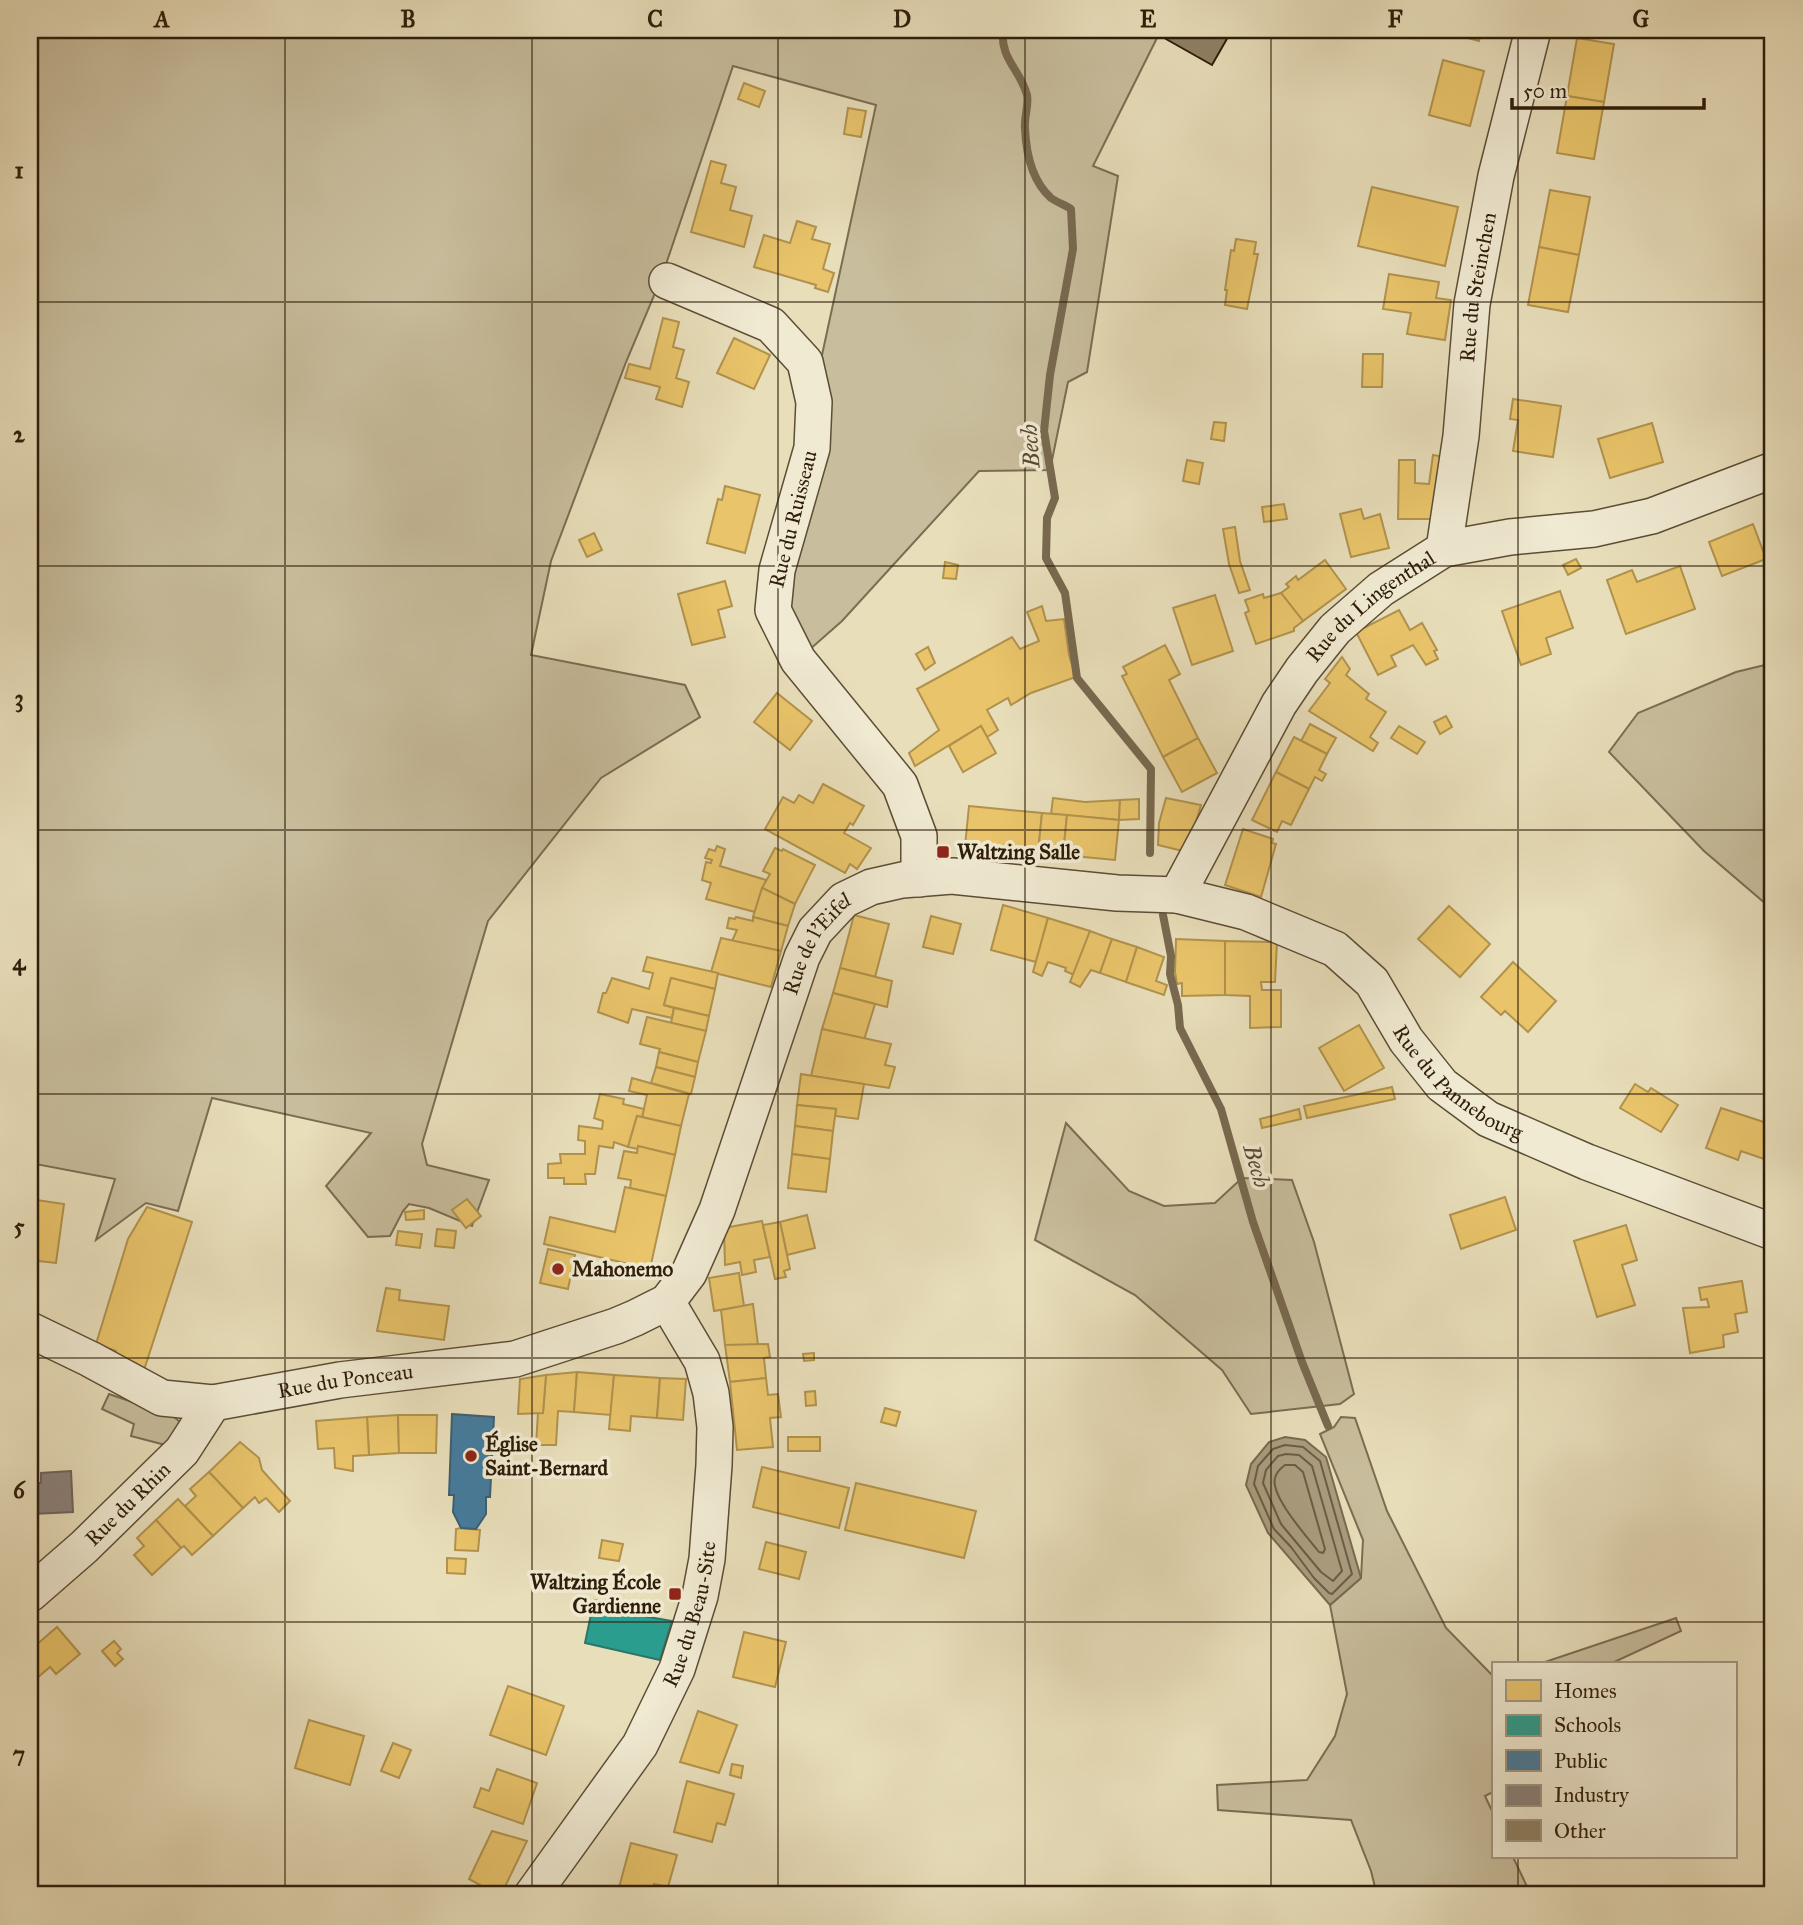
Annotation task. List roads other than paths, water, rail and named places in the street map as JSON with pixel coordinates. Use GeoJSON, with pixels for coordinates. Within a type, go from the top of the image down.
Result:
{"type":"FeatureCollection","features":[{"type":"Feature","properties":{"kind":"street","name":"Rue du Steinchen"},"geometry":{"type":"LineString","coordinates":[[1444,549],[1461,436],[1472,304],[1496,176],[1533,30]]}},
{"type":"Feature","properties":{"kind":"street","name":"Rue du Ruisseau"},"geometry":{"type":"LineString","coordinates":[[667,281],[771,325],[805,362],[814,402],[812,448],[777,570],[773,610],[798,660],[900,785],[919,836],[919,879]]}},
{"type":"Feature","properties":{"kind":"street","name":"Rue du Lingenthal"},"geometry":{"type":"LineString","coordinates":[[1177,895],[1266,727],[1302,670],[1335,629],[1381,589],[1444,549],[1510,537],[1594,529],[1652,516],[1773,470]]}},
{"type":"Feature","properties":{"kind":"street","name":"Rue de l'Eifel"},"geometry":{"type":"LineString","coordinates":[[667,1302],[689,1273],[717,1210],[802,957],[816,931],[844,900],[871,887],[902,880],[952,876],[1117,893],[1177,895]]}},
{"type":"Feature","properties":{"kind":"street","name":"Rue du Pannebourg"},"geometry":{"type":"LineString","coordinates":[[1177,895],[1246,912],[1335,949],[1372,982],[1406,1040],[1441,1085],[1488,1119],[1598,1167],[1773,1232]]}},
{"type":"Feature","properties":{"kind":"street","name":"Rue du Ponceau"},"geometry":{"type":"LineString","coordinates":[[30,1330],[162,1398],[213,1403],[340,1380],[515,1359],[616,1326],[667,1302]]}},
{"type":"Feature","properties":{"kind":"street","name":"Rue du Beau-Site"},"geometry":{"type":"LineString","coordinates":[[532,1895],[640,1745],[677,1669],[700,1596],[707,1559],[715,1427],[711,1393],[702,1361],[667,1302]]}},
{"type":"Feature","properties":{"kind":"street","name":"Rue du Rhin"},"geometry":{"type":"LineString","coordinates":[[30,1594],[84,1547],[182,1451],[213,1403]]}},
{"type":"Feature","properties":{"kind":"water"},"geometry":{"type":"Polygon","coordinates":[[[1285,1437],[1305,1440],[1326,1457],[1361,1578],[1330,1605],[1268,1533],[1246,1485],[1251,1464],[1269,1442],[1285,1437]]]}},
{"type":"Feature","properties":{"kind":"waterway","name":"Bech"},"geometry":{"type":"LineString","coordinates":[[1003,30],[1004,49],[1027,95],[1026,137],[1035,175],[1051,198],[1071,209],[1073,249],[1050,375],[1044,431],[1055,498],[1047,518],[1046,558],[1065,593],[1077,678],[1151,769],[1150,853]]}},
{"type":"Feature","properties":{"kind":"waterway","name":"Bech"},"geometry":{"type":"LineString","coordinates":[[1163,915],[1180,1028],[1221,1109],[1253,1222],[1302,1362],[1328,1426]]}},
{"type":"Feature","properties":{"kind":"place","name":"Waltzing Salle"},"geometry":{"type":"Point","coordinates":[943,852]}},
{"type":"Feature","properties":{"kind":"place","name":"Mahonemo"},"geometry":{"type":"Point","coordinates":[558,1269]}},
{"type":"Feature","properties":{"kind":"place","name":"Église Saint-Bernard"},"geometry":{"type":"Point","coordinates":[471,1456]}},
{"type":"Feature","properties":{"kind":"place","name":"Waltzing École Gardienne"},"geometry":{"type":"Point","coordinates":[675,1594]}}]}
